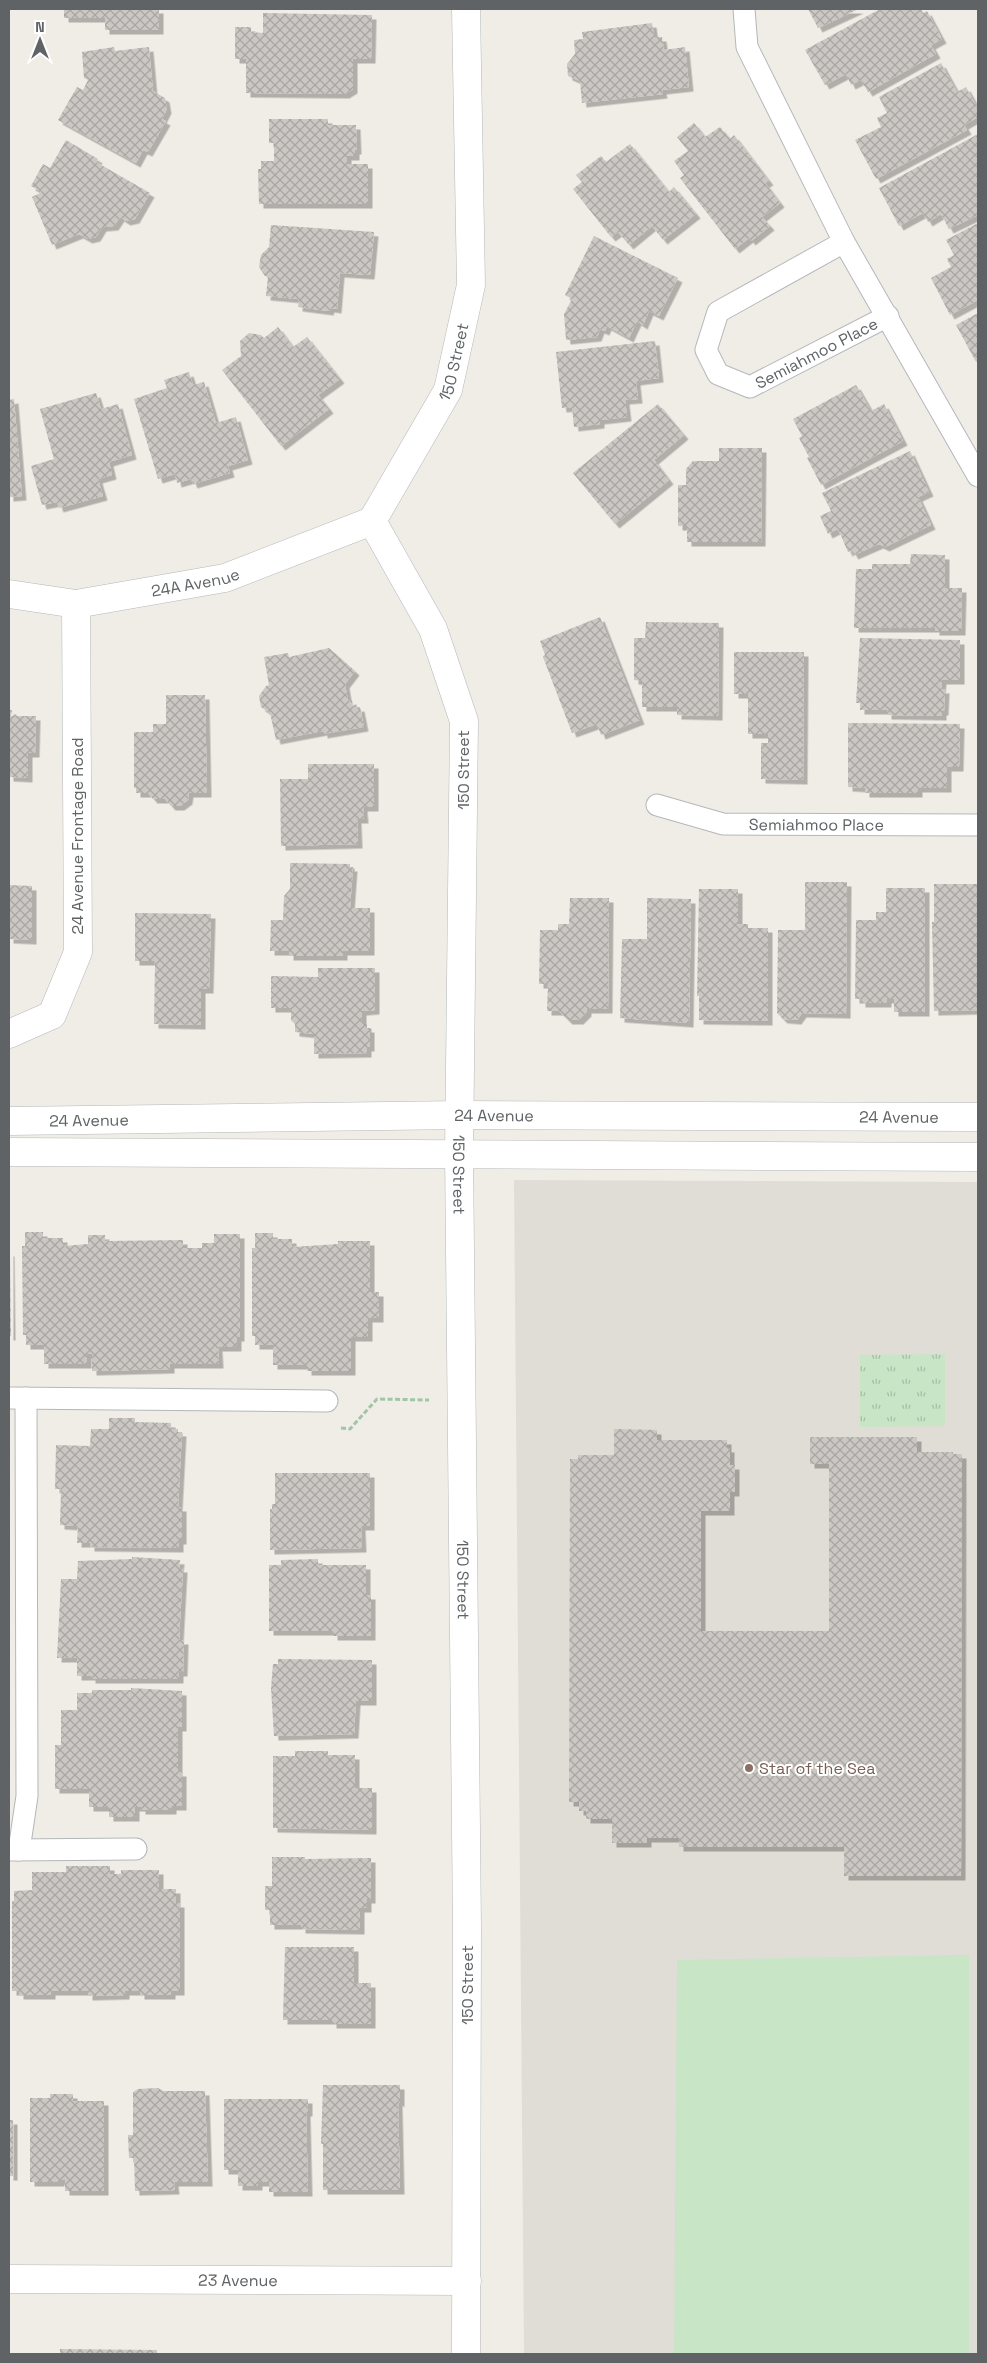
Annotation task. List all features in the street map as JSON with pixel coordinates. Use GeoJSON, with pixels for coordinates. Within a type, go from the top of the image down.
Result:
{"type":"FeatureCollection","features":[{"type":"Feature","properties":{"kind":"street","name":"150 Street"},"geometry":{"type":"LineString","coordinates":[[466,9],[471,285],[448,390],[372,521],[433,629],[464,721],[462,1115],[459,1154],[467,1927],[466,2354]]}},
{"type":"Feature","properties":{"kind":"street","name":"24A Avenue"},"geometry":{"type":"LineString","coordinates":[[9,594],[76,604],[225,578],[372,521]]}},
{"type":"Feature","properties":{"kind":"street","name":"24 Avenue Frontage Road"},"geometry":{"type":"LineString","coordinates":[[9,1034],[52,1015],[78,952],[76,604]]}},
{"type":"Feature","properties":{"kind":"street","name":"24 Avenue"},"geometry":{"type":"LineString","coordinates":[[9,1121],[462,1115],[978,1117]]}},
{"type":"Feature","properties":{"kind":"street","name":"24 Avenue"},"geometry":{"type":"LineString","coordinates":[[9,1152],[978,1157]]}},
{"type":"Feature","properties":{"kind":"street","name":"23 Avenue"},"geometry":{"type":"LineString","coordinates":[[9,2279],[467,2281]]}},
{"type":"Feature","properties":{"kind":"lane","name":"Semiahmoo Place"},"geometry":{"type":"LineString","coordinates":[[744,9],[747,47],[844,242],[978,476]]}},
{"type":"Feature","properties":{"kind":"lane","name":"Semiahmoo Place"},"geometry":{"type":"LineString","coordinates":[[844,242],[718,312],[706,350],[718,374],[750,387],[888,316]]}},
{"type":"Feature","properties":{"kind":"lane","name":"Semiahmoo Place"},"geometry":{"type":"LineString","coordinates":[[657,805],[723,824],[978,826]]}},
{"type":"Feature","properties":{"kind":"lane"},"geometry":{"type":"LineString","coordinates":[[136,1849],[14,1850],[26,1796],[17,1398],[327,1401]]}},
{"type":"Feature","properties":{"kind":"path"},"geometry":{"type":"LineString","coordinates":[[327,1401],[342,1429],[350,1429],[378,1399],[462,1400]]}},
{"type":"Feature","properties":{"kind":"shaded area","name":"Star of the Sea"},"geometry":{"type":"Polygon","coordinates":[[[514,1180],[978,1182],[978,2354],[524,2354],[514,1180]]]}},
{"type":"Feature","properties":{"kind":"green space"},"geometry":{"type":"Polygon","coordinates":[[[945,1354],[945,1426],[860,1427],[860,1355],[945,1354]]]}},
{"type":"Feature","properties":{"kind":"green space"},"geometry":{"type":"Polygon","coordinates":[[[969,1955],[969,2354],[674,2354],[677,1960],[969,1955]]]}},
{"type":"Feature","properties":{"kind":"building"},"geometry":{"type":"Polygon","coordinates":[[[64,9],[159,9],[159,30],[105,30],[105,18],[64,18],[64,9]]]}},
{"type":"Feature","properties":{"kind":"building"},"geometry":{"type":"Polygon","coordinates":[[[808,9],[859,9],[818,28],[808,9]]]}},
{"type":"Feature","properties":{"kind":"building"},"geometry":{"type":"Polygon","coordinates":[[[880,9],[921,9],[923,13],[927,11],[942,39],[931,45],[936,54],[868,92],[861,80],[851,85],[846,74],[825,85],[805,50],[880,9]]]}},
{"type":"Feature","properties":{"kind":"building"},"geometry":{"type":"Polygon","coordinates":[[[263,13],[372,15],[371,59],[353,59],[353,89],[345,94],[246,93],[246,59],[235,59],[235,27],[251,27],[251,32],[263,33],[263,13]]]}},
{"type":"Feature","properties":{"kind":"building"},"geometry":{"type":"Polygon","coordinates":[[[652,23],[654,37],[662,37],[664,50],[685,47],[689,87],[662,90],[663,94],[582,103],[580,81],[568,76],[567,64],[575,54],[574,40],[583,39],[582,32],[652,23]]]}},
{"type":"Feature","properties":{"kind":"building"},"geometry":{"type":"Polygon","coordinates":[[[114,47],[115,51],[149,47],[153,91],[165,98],[167,109],[162,119],[166,121],[148,152],[143,150],[136,163],[58,120],[77,87],[83,90],[88,80],[84,78],[82,52],[114,47]]]}},
{"type":"Feature","properties":{"kind":"building"},"geometry":{"type":"Polygon","coordinates":[[[941,63],[957,92],[966,87],[978,109],[978,117],[964,125],[967,130],[876,179],[855,140],[881,127],[877,118],[887,113],[879,97],[941,63]]]}},
{"type":"Feature","properties":{"kind":"building"},"geometry":{"type":"Polygon","coordinates":[[[269,119],[328,119],[328,125],[356,125],[357,150],[355,150],[355,156],[347,156],[347,164],[368,164],[368,204],[259,204],[258,169],[261,169],[261,161],[274,161],[274,143],[269,143],[269,119]]]}},
{"type":"Feature","properties":{"kind":"building"},"geometry":{"type":"Polygon","coordinates":[[[694,123],[705,137],[720,127],[730,139],[734,135],[769,181],[765,183],[780,203],[762,217],[770,226],[751,241],[749,238],[735,249],[680,178],[684,175],[674,161],[688,151],[677,137],[694,123]]]}},
{"type":"Feature","properties":{"kind":"building"},"geometry":{"type":"Polygon","coordinates":[[[978,134],[978,215],[949,229],[941,214],[928,222],[923,213],[899,226],[879,188],[978,134]]]}},
{"type":"Feature","properties":{"kind":"building"},"geometry":{"type":"Polygon","coordinates":[[[66,140],[98,159],[96,162],[150,193],[135,219],[126,221],[120,217],[114,226],[102,227],[96,237],[88,239],[79,234],[52,245],[32,197],[42,192],[31,186],[43,164],[50,168],[66,140]]]}},
{"type":"Feature","properties":{"kind":"building"},"geometry":{"type":"Polygon","coordinates":[[[630,144],[669,192],[674,187],[696,214],[663,240],[652,226],[629,245],[618,232],[611,237],[573,189],[582,182],[576,175],[601,156],[606,162],[630,144]]]}},
{"type":"Feature","properties":{"kind":"building"},"geometry":{"type":"Polygon","coordinates":[[[978,223],[978,300],[950,315],[931,278],[951,267],[947,259],[954,255],[946,240],[978,223]]]}},
{"type":"Feature","properties":{"kind":"building"},"geometry":{"type":"Polygon","coordinates":[[[271,225],[374,232],[370,275],[340,273],[337,309],[330,308],[329,311],[298,307],[299,299],[266,296],[268,276],[265,276],[259,267],[261,255],[269,247],[271,225]]]}},
{"type":"Feature","properties":{"kind":"building"},"geometry":{"type":"Polygon","coordinates":[[[594,236],[678,278],[659,316],[649,311],[643,325],[637,321],[629,338],[607,326],[605,331],[600,329],[597,337],[566,340],[564,314],[572,299],[565,295],[594,236]]]}},
{"type":"Feature","properties":{"kind":"building"},"geometry":{"type":"Polygon","coordinates":[[[978,313],[978,361],[976,362],[956,325],[978,313]]]}},
{"type":"Feature","properties":{"kind":"building"},"geometry":{"type":"Polygon","coordinates":[[[278,327],[293,347],[307,337],[340,379],[318,395],[329,409],[281,446],[222,370],[241,356],[240,341],[249,333],[261,335],[264,338],[278,327]]]}},
{"type":"Feature","properties":{"kind":"building"},"geometry":{"type":"Polygon","coordinates":[[[655,341],[659,378],[636,381],[638,399],[625,400],[627,417],[600,420],[600,424],[574,427],[572,407],[562,408],[556,352],[655,341]]]}},
{"type":"Feature","properties":{"kind":"building"},"geometry":{"type":"Polygon","coordinates":[[[189,372],[193,385],[204,382],[216,423],[236,417],[248,460],[228,466],[230,473],[193,484],[191,479],[177,483],[175,474],[158,479],[134,399],[167,388],[164,380],[189,372]]]}},
{"type":"Feature","properties":{"kind":"building"},"geometry":{"type":"Polygon","coordinates":[[[856,385],[871,411],[884,404],[903,441],[821,485],[807,458],[809,457],[799,438],[802,436],[793,419],[856,385]]]}},
{"type":"Feature","properties":{"kind":"building"},"geometry":{"type":"Polygon","coordinates":[[[96,393],[101,409],[118,404],[132,455],[109,462],[112,475],[98,479],[103,496],[59,508],[57,502],[42,505],[31,466],[54,459],[40,409],[96,393]]]}},
{"type":"Feature","properties":{"kind":"building"},"geometry":{"type":"Polygon","coordinates":[[[14,399],[22,496],[9,497],[9,400],[14,399]]]}},
{"type":"Feature","properties":{"kind":"building"},"geometry":{"type":"Polygon","coordinates":[[[658,404],[684,435],[654,460],[669,480],[615,524],[573,473],[658,404]]]}},
{"type":"Feature","properties":{"kind":"building"},"geometry":{"type":"Polygon","coordinates":[[[719,448],[762,448],[761,542],[687,542],[687,526],[678,526],[678,485],[686,485],[686,469],[693,461],[719,461],[719,448]]]}},
{"type":"Feature","properties":{"kind":"building"},"geometry":{"type":"Polygon","coordinates":[[[910,451],[929,492],[918,497],[931,525],[885,547],[879,544],[854,555],[851,550],[848,552],[838,529],[828,534],[820,516],[831,511],[822,493],[910,451]]]}},
{"type":"Feature","properties":{"kind":"building"},"geometry":{"type":"Polygon","coordinates":[[[911,554],[945,555],[945,588],[962,588],[961,631],[935,631],[935,628],[854,628],[856,569],[872,569],[872,564],[910,564],[911,554]]]}},
{"type":"Feature","properties":{"kind":"building"},"geometry":{"type":"Polygon","coordinates":[[[600,617],[640,720],[601,735],[597,724],[572,733],[543,657],[545,655],[540,641],[600,617]]]}},
{"type":"Feature","properties":{"kind":"building"},"geometry":{"type":"Polygon","coordinates":[[[646,622],[719,623],[718,716],[677,715],[677,707],[642,707],[642,681],[634,680],[634,638],[645,638],[646,622]]]}},
{"type":"Feature","properties":{"kind":"building"},"geometry":{"type":"Polygon","coordinates":[[[860,638],[960,640],[960,680],[942,680],[941,689],[945,689],[942,716],[887,715],[887,710],[860,710],[860,703],[856,703],[860,638]]]}},
{"type":"Feature","properties":{"kind":"building"},"geometry":{"type":"Polygon","coordinates":[[[329,648],[355,671],[345,684],[348,701],[352,700],[353,708],[360,707],[364,727],[323,734],[323,731],[276,740],[270,713],[261,707],[259,696],[266,686],[269,685],[264,657],[288,653],[289,657],[329,648]]]}},
{"type":"Feature","properties":{"kind":"building"},"geometry":{"type":"Polygon","coordinates":[[[734,652],[804,652],[803,780],[761,779],[761,743],[768,743],[768,734],[748,734],[748,694],[734,694],[734,652]]]}},
{"type":"Feature","properties":{"kind":"building"},"geometry":{"type":"Polygon","coordinates":[[[166,695],[205,695],[207,793],[189,793],[188,800],[180,806],[171,806],[165,799],[153,799],[148,793],[136,793],[136,788],[134,788],[134,732],[153,732],[153,724],[166,724],[166,695]]]}},
{"type":"Feature","properties":{"kind":"building"},"geometry":{"type":"Polygon","coordinates":[[[9,710],[12,710],[11,716],[36,716],[35,753],[28,753],[28,778],[9,777],[9,710]]]}},
{"type":"Feature","properties":{"kind":"building"},"geometry":{"type":"Polygon","coordinates":[[[848,723],[960,724],[959,767],[947,767],[947,788],[918,788],[918,793],[865,793],[865,788],[848,787],[848,723]]]}},
{"type":"Feature","properties":{"kind":"building"},"geometry":{"type":"Polygon","coordinates":[[[308,764],[374,764],[374,807],[363,807],[364,819],[357,819],[358,844],[281,846],[280,779],[308,779],[308,764]]]}},
{"type":"Feature","properties":{"kind":"building"},"geometry":{"type":"Polygon","coordinates":[[[290,863],[350,864],[350,867],[353,867],[350,908],[370,908],[370,951],[343,951],[343,956],[289,956],[289,951],[270,951],[271,920],[283,920],[284,896],[290,889],[290,863]]]}},
{"type":"Feature","properties":{"kind":"building"},"geometry":{"type":"Polygon","coordinates":[[[805,882],[847,882],[846,1014],[802,1013],[797,1020],[783,1019],[777,1013],[778,930],[805,930],[805,882]]]}},
{"type":"Feature","properties":{"kind":"building"},"geometry":{"type":"Polygon","coordinates":[[[934,884],[977,884],[978,1010],[934,1011],[932,922],[934,922],[934,884]]]}},
{"type":"Feature","properties":{"kind":"building"},"geometry":{"type":"Polygon","coordinates":[[[9,885],[32,886],[32,940],[9,939],[9,885]]]}},
{"type":"Feature","properties":{"kind":"building"},"geometry":{"type":"Polygon","coordinates":[[[886,888],[925,888],[925,1012],[894,1012],[894,999],[887,999],[887,1003],[861,1003],[861,999],[855,999],[856,920],[876,920],[876,912],[886,912],[886,888]]]}},
{"type":"Feature","properties":{"kind":"building"},"geometry":{"type":"Polygon","coordinates":[[[699,889],[738,889],[738,924],[748,924],[748,928],[768,928],[768,1021],[699,1020],[699,996],[697,996],[699,889]]]}},
{"type":"Feature","properties":{"kind":"building"},"geometry":{"type":"Polygon","coordinates":[[[570,898],[609,898],[608,1009],[587,1009],[587,1012],[579,1020],[568,1020],[559,1011],[547,1011],[548,984],[539,984],[540,930],[558,930],[558,924],[569,924],[570,898]]]}},
{"type":"Feature","properties":{"kind":"building"},"geometry":{"type":"Polygon","coordinates":[[[647,898],[691,899],[689,1023],[620,1018],[622,939],[647,939],[647,898]]]}},
{"type":"Feature","properties":{"kind":"building"},"geometry":{"type":"Polygon","coordinates":[[[135,913],[211,914],[209,989],[201,989],[201,1025],[154,1024],[155,961],[135,961],[135,913]]]}},
{"type":"Feature","properties":{"kind":"building"},"geometry":{"type":"Polygon","coordinates":[[[318,968],[375,968],[375,1010],[362,1011],[362,1024],[367,1024],[367,1028],[370,1028],[370,1047],[367,1047],[367,1053],[314,1054],[314,1034],[295,1032],[295,1024],[291,1020],[291,1008],[271,1008],[271,976],[318,977],[318,968]]]}},
{"type":"Feature","properties":{"kind":"building"},"geometry":{"type":"Polygon","coordinates":[[[25,1232],[43,1232],[43,1238],[63,1238],[63,1246],[88,1244],[88,1235],[105,1235],[105,1241],[183,1240],[183,1248],[202,1248],[202,1243],[214,1243],[214,1234],[240,1234],[240,1337],[237,1337],[237,1347],[218,1347],[219,1364],[170,1364],[170,1369],[92,1371],[92,1354],[87,1354],[87,1364],[44,1364],[44,1345],[26,1345],[26,1335],[23,1335],[22,1246],[25,1246],[25,1232]]]}},
{"type":"Feature","properties":{"kind":"building"},"geometry":{"type":"Polygon","coordinates":[[[255,1233],[273,1233],[273,1239],[292,1239],[292,1247],[338,1244],[338,1241],[370,1241],[370,1292],[379,1292],[379,1318],[368,1318],[368,1337],[351,1337],[351,1371],[307,1371],[307,1365],[273,1365],[273,1345],[255,1345],[255,1336],[252,1336],[252,1248],[255,1248],[255,1233]]]}},
{"type":"Feature","properties":{"kind":"building"},"geometry":{"type":"Polygon","coordinates":[[[10,1252],[11,1336],[9,1336],[10,1252]]]}},
{"type":"Feature","properties":{"kind":"building"},"geometry":{"type":"Polygon","coordinates":[[[109,1418],[135,1418],[135,1422],[171,1423],[171,1429],[178,1429],[178,1432],[182,1432],[178,1507],[182,1507],[182,1540],[179,1540],[179,1548],[90,1547],[90,1543],[77,1543],[78,1526],[60,1525],[61,1489],[55,1489],[56,1445],[90,1446],[91,1429],[109,1429],[109,1418]]]}},
{"type":"Feature","properties":{"kind":"building"},"geometry":{"type":"Polygon","coordinates":[[[614,1429],[657,1430],[657,1440],[727,1440],[727,1448],[730,1448],[730,1465],[735,1465],[735,1492],[730,1492],[730,1511],[701,1511],[701,1631],[829,1631],[829,1464],[810,1464],[810,1437],[917,1437],[917,1452],[953,1452],[953,1454],[962,1454],[961,1876],[844,1876],[844,1847],[679,1847],[679,1838],[647,1838],[647,1843],[612,1843],[612,1819],[586,1819],[586,1811],[579,1811],[579,1802],[569,1802],[570,1459],[578,1459],[578,1455],[614,1455],[614,1429]]]}},
{"type":"Feature","properties":{"kind":"building"},"geometry":{"type":"Polygon","coordinates":[[[275,1473],[370,1473],[370,1526],[361,1526],[362,1548],[270,1550],[270,1509],[272,1509],[272,1504],[275,1504],[275,1473]]]}},
{"type":"Feature","properties":{"kind":"building"},"geometry":{"type":"Polygon","coordinates":[[[132,1557],[180,1560],[179,1568],[183,1568],[179,1640],[184,1640],[183,1672],[179,1672],[179,1679],[91,1679],[91,1676],[77,1676],[77,1658],[57,1658],[61,1579],[77,1579],[78,1561],[132,1559],[132,1557]]]}},
{"type":"Feature","properties":{"kind":"building"},"geometry":{"type":"Polygon","coordinates":[[[318,1559],[318,1565],[366,1565],[366,1595],[371,1595],[371,1636],[333,1636],[333,1631],[269,1631],[269,1565],[281,1565],[281,1560],[318,1559]]]}},
{"type":"Feature","properties":{"kind":"building"},"geometry":{"type":"Polygon","coordinates":[[[278,1659],[372,1660],[372,1701],[356,1701],[354,1734],[274,1736],[271,1688],[273,1664],[278,1664],[278,1659]]]}},
{"type":"Feature","properties":{"kind":"building"},"geometry":{"type":"Polygon","coordinates":[[[131,1688],[182,1691],[182,1727],[178,1727],[178,1772],[182,1772],[182,1806],[172,1806],[172,1810],[141,1810],[141,1807],[135,1807],[135,1817],[109,1817],[109,1807],[89,1807],[89,1789],[55,1789],[55,1745],[61,1745],[61,1710],[77,1710],[77,1693],[92,1693],[92,1690],[131,1690],[131,1688]]]}},
{"type":"Feature","properties":{"kind":"building"},"geometry":{"type":"Polygon","coordinates":[[[295,1751],[328,1751],[328,1755],[355,1755],[355,1788],[372,1788],[372,1830],[273,1828],[273,1756],[295,1756],[295,1751]]]}},
{"type":"Feature","properties":{"kind":"building"},"geometry":{"type":"Polygon","coordinates":[[[272,1857],[305,1857],[305,1859],[371,1858],[371,1899],[367,1899],[367,1908],[360,1908],[360,1930],[301,1929],[301,1925],[270,1925],[270,1910],[265,1910],[265,1886],[272,1886],[272,1857]]]}},
{"type":"Feature","properties":{"kind":"building"},"geometry":{"type":"Polygon","coordinates":[[[66,1866],[110,1866],[110,1874],[121,1874],[121,1870],[159,1870],[159,1889],[176,1889],[176,1903],[180,1903],[180,1991],[171,1991],[171,1995],[140,1995],[140,1991],[125,1991],[125,1995],[88,1996],[88,1991],[51,1991],[51,1995],[19,1995],[19,1991],[12,1991],[12,1901],[14,1901],[14,1891],[32,1890],[32,1872],[66,1872],[66,1866]]]}},
{"type":"Feature","properties":{"kind":"building"},"geometry":{"type":"Polygon","coordinates":[[[285,1947],[354,1947],[354,1983],[371,1983],[371,2024],[332,2024],[332,2020],[283,2020],[285,1947]]]}},
{"type":"Feature","properties":{"kind":"building"},"geometry":{"type":"Polygon","coordinates":[[[323,2085],[400,2085],[400,2103],[398,2101],[400,2190],[323,2190],[323,2144],[321,2144],[323,2085]]]}},
{"type":"Feature","properties":{"kind":"building"},"geometry":{"type":"Polygon","coordinates":[[[158,2088],[163,2091],[205,2091],[208,2182],[174,2182],[175,2190],[135,2191],[134,2158],[129,2158],[128,2135],[133,2135],[133,2092],[138,2089],[158,2088]]]}},
{"type":"Feature","properties":{"kind":"building"},"geometry":{"type":"Polygon","coordinates":[[[50,2094],[73,2094],[73,2101],[104,2101],[104,2191],[65,2191],[65,2180],[60,2180],[60,2182],[30,2182],[30,2098],[50,2098],[50,2094]]]}},
{"type":"Feature","properties":{"kind":"building"},"geometry":{"type":"Polygon","coordinates":[[[224,2099],[308,2099],[308,2112],[306,2112],[308,2192],[269,2192],[269,2182],[258,2182],[258,2186],[238,2186],[238,2170],[224,2170],[224,2099]]]}},
{"type":"Feature","properties":{"kind":"building"},"geometry":{"type":"Polygon","coordinates":[[[9,2120],[13,2120],[13,2176],[9,2176],[9,2120]]]}},
{"type":"Feature","properties":{"kind":"building"},"geometry":{"type":"Polygon","coordinates":[[[60,2349],[157,2350],[157,2354],[60,2354],[60,2349]]]}},
{"type":"Feature","properties":{"kind":"place","name":"Star of the Sea"},"geometry":{"type":"Point","coordinates":[749,1768]}}]}
